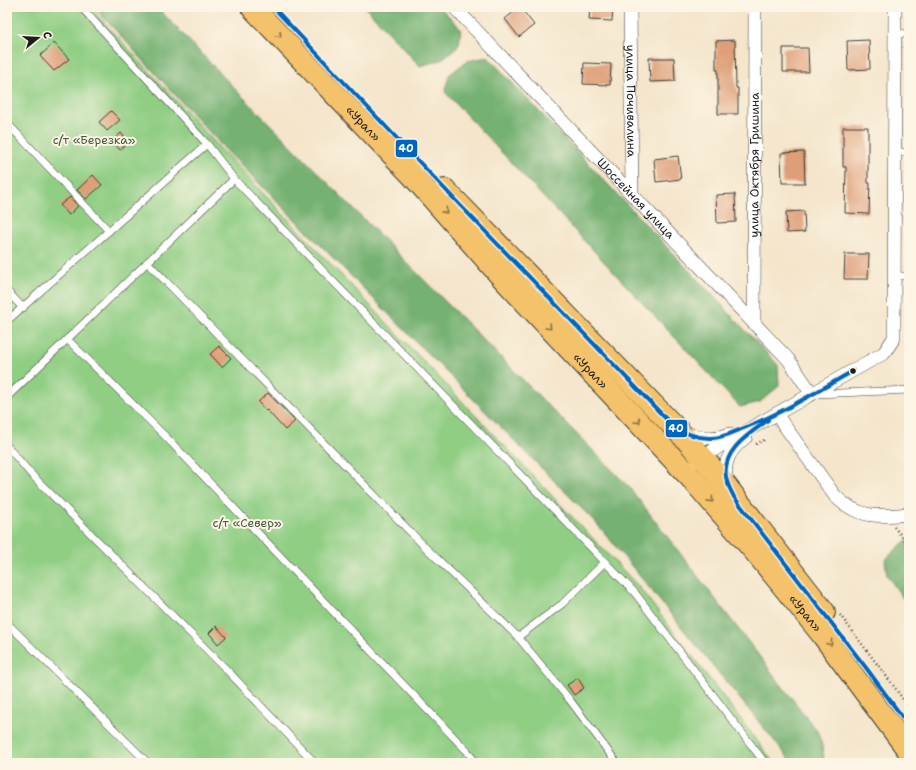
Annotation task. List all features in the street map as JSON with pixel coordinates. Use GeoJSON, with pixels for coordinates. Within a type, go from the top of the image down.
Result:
{"type":"FeatureCollection","features":[{"type":"Feature","properties":{"kind":"highway","name":"«Урал»"},"geometry":{"type":"LineString","coordinates":[[252,7],[414,177],[501,276],[685,471],[758,555],[822,634],[857,678],[909,750]]}},
{"type":"Feature","properties":{"kind":"highway","name":"«Урал»"},"geometry":{"type":"LineString","coordinates":[[273,7],[458,203],[702,457],[734,496],[909,726]]}},
{"type":"Feature","properties":{"kind":"street","name":"Шоссейная улица"},"geometry":{"type":"LineString","coordinates":[[454,7],[788,359],[812,394]]}},
{"type":"Feature","properties":{"kind":"street","name":"улица Почивалина"},"geometry":{"type":"LineString","coordinates":[[630,7],[632,194]]}},
{"type":"Feature","properties":{"kind":"street","name":"улица Октября Гришина"},"geometry":{"type":"LineString","coordinates":[[754,323],[755,7]]}},
{"type":"Feature","properties":{"kind":"street"},"geometry":{"type":"LineString","coordinates":[[685,471],[702,457],[722,444],[884,353],[894,338],[895,7]]}},
{"type":"Feature","properties":{"kind":"street"},"geometry":{"type":"LineString","coordinates":[[674,427],[698,437],[717,438],[776,414]]}},
{"type":"Feature","properties":{"kind":"street"},"geometry":{"type":"LineString","coordinates":[[734,496],[726,477],[726,463],[731,450],[776,414]]}},
{"type":"Feature","properties":{"kind":"street"},"geometry":{"type":"LineString","coordinates":[[776,414],[835,496],[843,503],[854,510],[868,515],[885,516],[909,514]]}},
{"type":"Feature","properties":{"kind":"lane"},"geometry":{"type":"LineString","coordinates":[[81,7],[207,144],[234,179],[635,593],[765,763]]}},
{"type":"Feature","properties":{"kind":"lane"},"geometry":{"type":"LineString","coordinates":[[895,34],[909,34]]}},
{"type":"Feature","properties":{"kind":"lane"},"geometry":{"type":"LineString","coordinates":[[7,123],[109,231]]}},
{"type":"Feature","properties":{"kind":"lane"},"geometry":{"type":"LineString","coordinates":[[7,321],[207,144]]}},
{"type":"Feature","properties":{"kind":"lane"},"geometry":{"type":"LineString","coordinates":[[895,152],[909,152]]}},
{"type":"Feature","properties":{"kind":"lane"},"geometry":{"type":"LineString","coordinates":[[7,397],[234,179]]}},
{"type":"Feature","properties":{"kind":"lane"},"geometry":{"type":"LineString","coordinates":[[147,262],[425,547],[518,637],[569,699],[617,763]]}},
{"type":"Feature","properties":{"kind":"lane"},"geometry":{"type":"LineString","coordinates":[[894,276],[909,276]]}},
{"type":"Feature","properties":{"kind":"lane"},"geometry":{"type":"LineString","coordinates":[[7,291],[23,308]]}},
{"type":"Feature","properties":{"kind":"lane"},"geometry":{"type":"LineString","coordinates":[[67,339],[171,442],[462,746],[476,763]]}},
{"type":"Feature","properties":{"kind":"lane"},"geometry":{"type":"LineString","coordinates":[[812,394],[909,390]]}},
{"type":"Feature","properties":{"kind":"lane"},"geometry":{"type":"LineString","coordinates":[[7,446],[30,473],[226,669],[315,763]]}},
{"type":"Feature","properties":{"kind":"lane"},"geometry":{"type":"LineString","coordinates":[[518,637],[562,604],[605,562]]}},
{"type":"Feature","properties":{"kind":"lane"},"geometry":{"type":"LineString","coordinates":[[7,623],[148,763]]}},
{"type":"Feature","properties":{"kind":"path"},"geometry":{"type":"LineString","coordinates":[[885,516],[909,545]]}},
{"type":"Feature","properties":{"kind":"green space","name":"с/т «Север»"},"geometry":{"type":"Polygon","coordinates":[[[7,7],[90,7],[218,146],[639,587],[774,763],[7,763],[7,7]]]}},
{"type":"Feature","properties":{"kind":"green space"},"geometry":{"type":"Polygon","coordinates":[[[94,7],[157,7],[236,90],[629,487],[820,735],[824,758],[807,764],[790,760],[598,525],[225,149],[94,7]]]}},
{"type":"Feature","properties":{"kind":"green space"},"geometry":{"type":"Polygon","coordinates":[[[365,7],[440,7],[461,29],[459,45],[441,60],[420,66],[365,7]]]}},
{"type":"Feature","properties":{"kind":"green space"},"geometry":{"type":"Polygon","coordinates":[[[488,57],[778,365],[779,386],[760,402],[740,407],[445,92],[449,75],[467,61],[488,57]]]}},
{"type":"Feature","properties":{"kind":"green space"},"geometry":{"type":"Polygon","coordinates":[[[909,539],[909,607],[887,575],[885,560],[909,539]]]}},
{"type":"Feature","properties":{"kind":"building"},"geometry":{"type":"Polygon","coordinates":[[[520,7],[534,25],[519,37],[505,19],[520,7]]]}},
{"type":"Feature","properties":{"kind":"building"},"geometry":{"type":"Polygon","coordinates":[[[590,7],[613,7],[612,21],[589,20],[590,7]]]}},
{"type":"Feature","properties":{"kind":"building"},"geometry":{"type":"Polygon","coordinates":[[[735,40],[738,114],[718,114],[718,70],[716,70],[716,41],[735,40]]]}},
{"type":"Feature","properties":{"kind":"building"},"geometry":{"type":"Polygon","coordinates":[[[869,40],[870,69],[848,70],[847,41],[869,40]]]}},
{"type":"Feature","properties":{"kind":"building"},"geometry":{"type":"Polygon","coordinates":[[[54,43],[69,59],[54,71],[40,56],[54,43]]]}},
{"type":"Feature","properties":{"kind":"building"},"geometry":{"type":"Polygon","coordinates":[[[783,48],[808,48],[809,72],[783,72],[783,48]]]}},
{"type":"Feature","properties":{"kind":"building"},"geometry":{"type":"Polygon","coordinates":[[[649,58],[674,58],[675,81],[650,82],[649,58]]]}},
{"type":"Feature","properties":{"kind":"building"},"geometry":{"type":"Polygon","coordinates":[[[584,63],[611,64],[610,85],[583,84],[584,63]]]}},
{"type":"Feature","properties":{"kind":"building"},"geometry":{"type":"Polygon","coordinates":[[[111,111],[120,120],[107,131],[99,122],[111,111]]]}},
{"type":"Feature","properties":{"kind":"building"},"geometry":{"type":"Polygon","coordinates":[[[843,127],[868,127],[868,183],[870,183],[869,214],[845,213],[846,167],[843,167],[843,127]]]}},
{"type":"Feature","properties":{"kind":"building"},"geometry":{"type":"Polygon","coordinates":[[[121,133],[129,142],[120,150],[112,141],[121,133]]]}},
{"type":"Feature","properties":{"kind":"building"},"geometry":{"type":"Polygon","coordinates":[[[804,152],[805,183],[782,183],[781,153],[804,152]]]}},
{"type":"Feature","properties":{"kind":"building"},"geometry":{"type":"Polygon","coordinates":[[[678,156],[681,179],[656,182],[654,159],[678,156]]]}},
{"type":"Feature","properties":{"kind":"building"},"geometry":{"type":"Polygon","coordinates":[[[93,175],[102,185],[86,199],[77,190],[93,175]]]}},
{"type":"Feature","properties":{"kind":"building"},"geometry":{"type":"Polygon","coordinates":[[[735,194],[736,222],[717,223],[716,195],[735,194]]]}},
{"type":"Feature","properties":{"kind":"building"},"geometry":{"type":"Polygon","coordinates":[[[70,197],[78,206],[69,215],[60,205],[70,197]]]}},
{"type":"Feature","properties":{"kind":"building"},"geometry":{"type":"Polygon","coordinates":[[[804,211],[805,232],[787,233],[786,212],[804,211]]]}},
{"type":"Feature","properties":{"kind":"building"},"geometry":{"type":"Polygon","coordinates":[[[845,254],[869,254],[868,279],[844,279],[845,254]]]}},
{"type":"Feature","properties":{"kind":"building"},"geometry":{"type":"Polygon","coordinates":[[[219,346],[231,358],[222,367],[210,354],[219,346]]]}},
{"type":"Feature","properties":{"kind":"building"},"geometry":{"type":"Polygon","coordinates":[[[268,393],[295,421],[285,430],[258,402],[268,393]]]}},
{"type":"Feature","properties":{"kind":"building"},"geometry":{"type":"Polygon","coordinates":[[[216,626],[226,637],[218,644],[209,633],[216,626]]]}},
{"type":"Feature","properties":{"kind":"building"},"geometry":{"type":"Polygon","coordinates":[[[578,678],[584,688],[574,695],[567,685],[578,678]]]}},
{"type":"Feature","properties":{"kind":"transit line","name":"40"},"geometry":{"type":"LineString","coordinates":[[273,7],[458,203],[674,427],[702,438],[716,438],[724,436],[786,409],[853,371]]}},
{"type":"Feature","properties":{"kind":"transit line","name":"40"},"geometry":{"type":"LineString","coordinates":[[768,420],[745,437],[738,444],[728,459],[726,477],[729,487],[734,497],[867,669],[909,726]]}},
{"type":"Feature","properties":{"kind":"park label","name":"с/т «Березка»"},"geometry":{"type":"Point","coordinates":[94,140]}}]}
